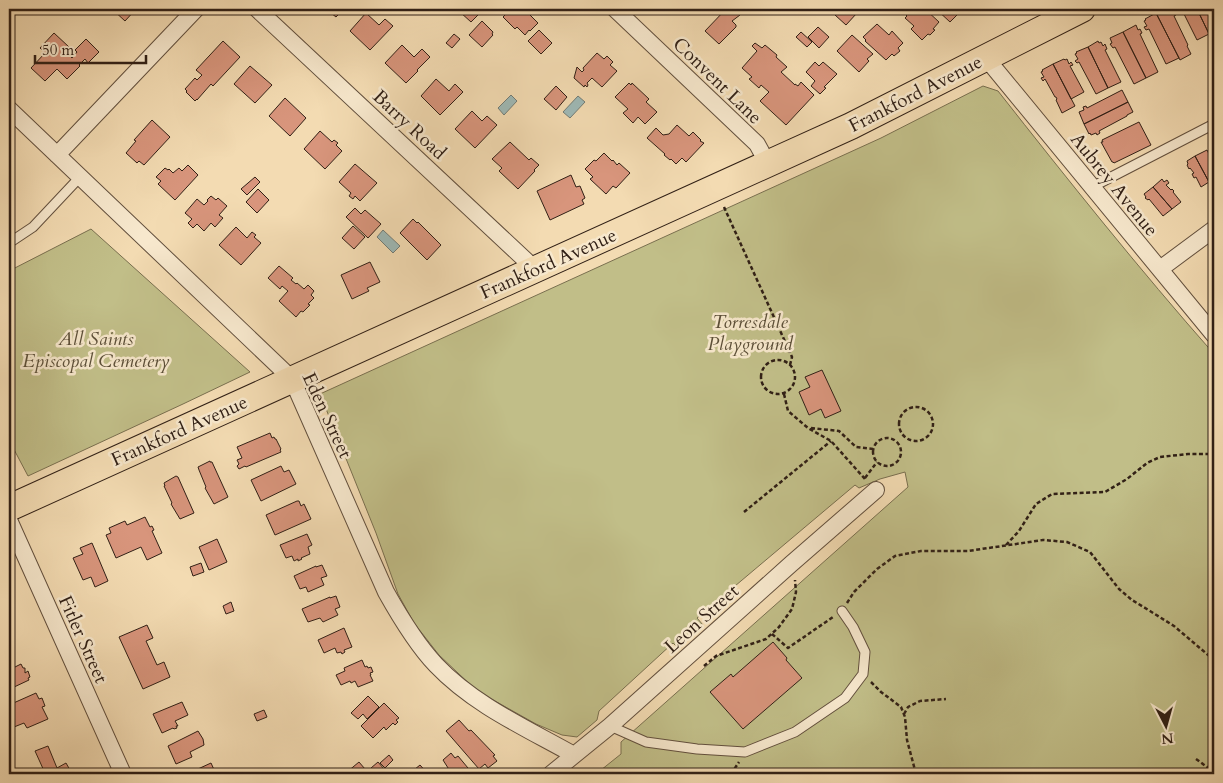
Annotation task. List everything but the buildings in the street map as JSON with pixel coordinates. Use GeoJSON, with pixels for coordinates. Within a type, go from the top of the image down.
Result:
{"type":"FeatureCollection","features":[{"type":"Feature","properties":{"kind":"main road","name":"Frankford Avenue"},"geometry":{"type":"LineString","coordinates":[[9,508],[867,118],[986,58],[1071,11]]}},
{"type":"Feature","properties":{"kind":"street"},"geometry":{"type":"LineString","coordinates":[[57,155],[196,9]]}},
{"type":"Feature","properties":{"kind":"street","name":"Barry Road"},"geometry":{"type":"LineString","coordinates":[[257,9],[535,269]]}},
{"type":"Feature","properties":{"kind":"street","name":"Convent Lane"},"geometry":{"type":"LineString","coordinates":[[615,9],[757,144],[768,164]]}},
{"type":"Feature","properties":{"kind":"street","name":"Aubrey Avenue"},"geometry":{"type":"LineString","coordinates":[[986,58],[1214,335]]}},
{"type":"Feature","properties":{"kind":"street","name":"Eden Street"},"geometry":{"type":"LineString","coordinates":[[9,109],[292,379],[386,592],[399,616],[435,665],[460,688],[492,710],[574,755]]}},
{"type":"Feature","properties":{"kind":"street"},"geometry":{"type":"LineString","coordinates":[[1160,269],[1214,228]]}},
{"type":"Feature","properties":{"kind":"street","name":"Leon Street"},"geometry":{"type":"LineString","coordinates":[[551,774],[610,726],[876,490]]}},
{"type":"Feature","properties":{"kind":"street","name":"Fitler Street"},"geometry":{"type":"LineString","coordinates":[[9,520],[123,774]]}},
{"type":"Feature","properties":{"kind":"lane"},"geometry":{"type":"LineString","coordinates":[[1092,187],[1214,124]]}},
{"type":"Feature","properties":{"kind":"lane"},"geometry":{"type":"LineString","coordinates":[[9,243],[33,227],[80,177]]}},
{"type":"Feature","properties":{"kind":"lane"},"geometry":{"type":"LineString","coordinates":[[610,726],[646,742],[696,749],[745,752],[795,732],[845,698],[863,674],[865,652],[853,626],[842,612]]}},
{"type":"Feature","properties":{"kind":"path"},"geometry":{"type":"LineString","coordinates":[[724,207],[792,357],[790,365]]}},
{"type":"Feature","properties":{"kind":"path"},"geometry":{"type":"LineString","coordinates":[[779,360],[790,365],[794,370],[795,381],[789,391],[784,394],[773,394],[764,388],[760,377],[761,372],[768,363],[779,360]]}},
{"type":"Feature","properties":{"kind":"path"},"geometry":{"type":"LineString","coordinates":[[784,394],[788,411],[808,428],[831,442],[876,490]]}},
{"type":"Feature","properties":{"kind":"path"},"geometry":{"type":"LineString","coordinates":[[917,406],[927,410],[934,426],[929,435],[919,441],[913,441],[903,435],[899,425],[900,419],[906,410],[917,406]]}},
{"type":"Feature","properties":{"kind":"path"},"geometry":{"type":"LineString","coordinates":[[808,428],[840,431],[856,447],[873,449]]}},
{"type":"Feature","properties":{"kind":"path"},"geometry":{"type":"LineString","coordinates":[[899,443],[903,435]]}},
{"type":"Feature","properties":{"kind":"path"},"geometry":{"type":"LineString","coordinates":[[885,437],[895,439],[899,443],[902,452],[898,461],[890,466],[877,462],[874,458],[873,449],[877,441],[885,437]]}},
{"type":"Feature","properties":{"kind":"path"},"geometry":{"type":"LineString","coordinates":[[744,512],[831,442]]}},
{"type":"Feature","properties":{"kind":"path"},"geometry":{"type":"LineString","coordinates":[[1004,546],[1019,531],[1036,504],[1052,494],[1105,492],[1147,463],[1160,457],[1214,454]]}},
{"type":"Feature","properties":{"kind":"path"},"geometry":{"type":"LineString","coordinates":[[864,478],[877,462]]}},
{"type":"Feature","properties":{"kind":"path"},"geometry":{"type":"LineString","coordinates":[[772,634],[788,648],[842,612],[854,592],[877,569],[895,556],[921,551],[968,551],[1043,540],[1067,542],[1090,552],[1119,588],[1132,600],[1174,626],[1214,660]]}},
{"type":"Feature","properties":{"kind":"path"},"geometry":{"type":"LineString","coordinates":[[704,666],[716,656],[766,639],[779,628],[792,609],[796,592],[791,564]]}},
{"type":"Feature","properties":{"kind":"path"},"geometry":{"type":"LineString","coordinates":[[863,674],[901,707],[916,774]]}},
{"type":"Feature","properties":{"kind":"path"},"geometry":{"type":"LineString","coordinates":[[904,714],[908,707],[920,701],[946,699]]}},
{"type":"Feature","properties":{"kind":"path"},"geometry":{"type":"LineString","coordinates":[[1196,759],[1214,772]]}},
{"type":"Feature","properties":{"kind":"green space","name":"Torresdale Playground"},"geometry":{"type":"Polygon","coordinates":[[[983,86],[998,91],[1158,290],[1214,354],[1214,774],[596,774],[621,754],[621,742],[908,487],[905,472],[880,479],[859,488],[855,485],[697,618],[703,625],[678,648],[673,643],[599,711],[597,720],[577,737],[562,735],[536,724],[477,691],[439,655],[414,623],[398,594],[376,533],[320,394],[881,138],[983,86]]]}},
{"type":"Feature","properties":{"kind":"green space","name":"All Saints Episcopal Cemetery"},"geometry":{"type":"Polygon","coordinates":[[[91,229],[250,372],[28,476],[9,440],[9,271],[91,229]]]}},
{"type":"Feature","properties":{"kind":"water"},"geometry":{"type":"Polygon","coordinates":[[[511,95],[517,101],[504,115],[498,108],[511,95]]]}},
{"type":"Feature","properties":{"kind":"water"},"geometry":{"type":"Polygon","coordinates":[[[578,96],[585,102],[570,118],[563,112],[578,96]]]}},
{"type":"Feature","properties":{"kind":"water"},"geometry":{"type":"Polygon","coordinates":[[[383,230],[400,246],[393,253],[377,237],[383,230]]]}}]}
